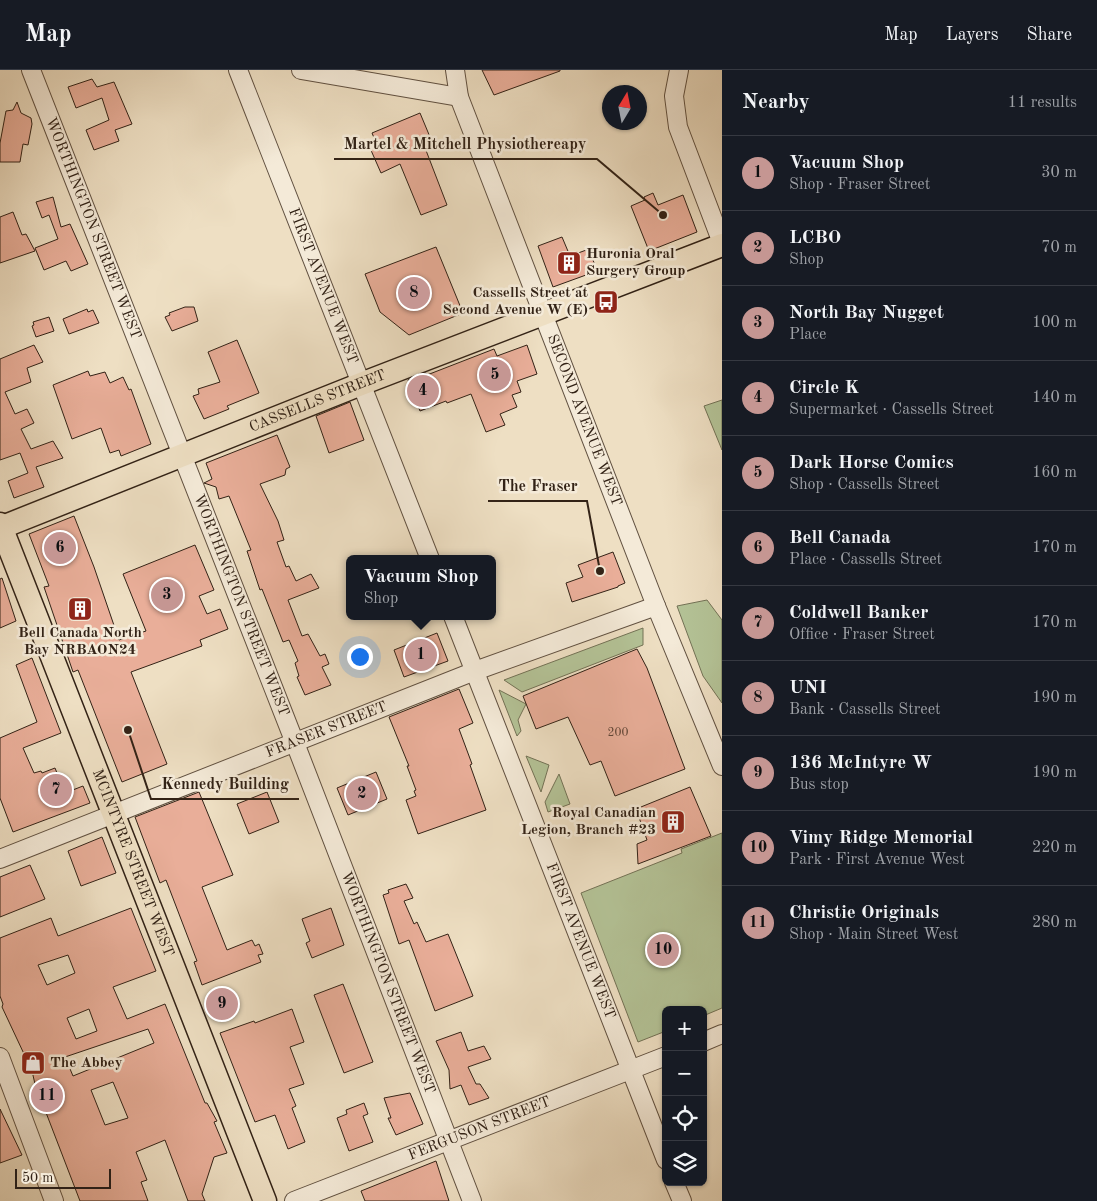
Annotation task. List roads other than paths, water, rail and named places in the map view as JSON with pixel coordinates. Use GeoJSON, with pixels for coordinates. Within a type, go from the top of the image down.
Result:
{"type":"FeatureCollection","features":[{"type":"Feature","properties":{"kind":"main road","name":"CASSELLS STREET"},"geometry":{"type":"LineString","coordinates":[[0,526],[722,244]]}},
{"type":"Feature","properties":{"kind":"main road","name":"MCINTYRE STREET WEST"},"geometry":{"type":"LineString","coordinates":[[0,526],[265,1201]]}},
{"type":"Feature","properties":{"kind":"street","name":"WORTHINGTON STREET WEST"},"geometry":{"type":"LineString","coordinates":[[31,70],[472,1201]]}},
{"type":"Feature","properties":{"kind":"street","name":"FIRST AVENUE WEST"},"geometry":{"type":"LineString","coordinates":[[238,70],[428,555]]}},
{"type":"Feature","properties":{"kind":"street"},"geometry":{"type":"LineString","coordinates":[[301,70],[459,97]]}},
{"type":"Feature","properties":{"kind":"street","name":"SECOND AVENUE WEST"},"geometry":{"type":"LineString","coordinates":[[455,70],[459,97],[656,606],[722,766]]}},
{"type":"Feature","properties":{"kind":"street"},"geometry":{"type":"LineString","coordinates":[[679,70],[674,96],[678,127],[722,244]]}},
{"type":"Feature","properties":{"kind":"street","name":"FRASER STREET"},"geometry":{"type":"LineString","coordinates":[[0,859],[475,672],[656,606]]}},
{"type":"Feature","properties":{"kind":"street","name":"FIRST AVENUE WEST"},"geometry":{"type":"LineString","coordinates":[[455,620],[662,1150]]}},
{"type":"Feature","properties":{"kind":"street"},"geometry":{"type":"LineString","coordinates":[[707,1040],[722,1034]]}},
{"type":"Feature","properties":{"kind":"street"},"geometry":{"type":"LineString","coordinates":[[0,1056],[54,1201]]}},
{"type":"Feature","properties":{"kind":"street","name":"FERGUSON STREET"},"geometry":{"type":"LineString","coordinates":[[294,1201],[662,1058]]}},
{"type":"Feature","properties":{"kind":"street"},"geometry":{"type":"LineString","coordinates":[[676,1186],[682,1201]]}},
{"type":"Feature","properties":{"kind":"place","name":"Martel & Mitchell Physiothereapy"},"geometry":{"type":"Point","coordinates":[663,215]}},
{"type":"Feature","properties":{"kind":"place","name":"Huronia Oral Surgery Group"},"geometry":{"type":"Point","coordinates":[569,263]}},
{"type":"Feature","properties":{"kind":"place","name":"UNI"},"geometry":{"type":"Point","coordinates":[414,293]}},
{"type":"Feature","properties":{"kind":"place","name":"Cassells Street at Second Avenue W (E)"},"geometry":{"type":"Point","coordinates":[606,302]}},
{"type":"Feature","properties":{"kind":"place","name":"Dark Horse Comics"},"geometry":{"type":"Point","coordinates":[495,375]}},
{"type":"Feature","properties":{"kind":"place","name":"Circle K"},"geometry":{"type":"Point","coordinates":[423,391]}},
{"type":"Feature","properties":{"kind":"place","name":"Bell Canada"},"geometry":{"type":"Point","coordinates":[60,548]}},
{"type":"Feature","properties":{"kind":"place","name":"The Fraser"},"geometry":{"type":"Point","coordinates":[600,571]}},
{"type":"Feature","properties":{"kind":"place","name":"North Bay Nugget"},"geometry":{"type":"Point","coordinates":[167,595]}},
{"type":"Feature","properties":{"kind":"place","name":"Bell Canada North Bay NRBAON24"},"geometry":{"type":"Point","coordinates":[80,609]}},
{"type":"Feature","properties":{"kind":"place","name":"Vacuum Shop"},"geometry":{"type":"Point","coordinates":[421,655]}},
{"type":"Feature","properties":{"kind":"place","name":"Kennedy Building"},"geometry":{"type":"Point","coordinates":[128,730]}},
{"type":"Feature","properties":{"kind":"place","name":"Coldwell Banker"},"geometry":{"type":"Point","coordinates":[56,790]}},
{"type":"Feature","properties":{"kind":"place","name":"LCBO"},"geometry":{"type":"Point","coordinates":[362,794]}},
{"type":"Feature","properties":{"kind":"place","name":"Royal Canadian Legion, Branch #23"},"geometry":{"type":"Point","coordinates":[673,822]}},
{"type":"Feature","properties":{"kind":"place","name":"Vimy Ridge Memorial"},"geometry":{"type":"Point","coordinates":[663,950]}},
{"type":"Feature","properties":{"kind":"place","name":"136 McIntyre W"},"geometry":{"type":"Point","coordinates":[222,1004]}},
{"type":"Feature","properties":{"kind":"place","name":"The Abbey"},"geometry":{"type":"Point","coordinates":[33,1063]}},
{"type":"Feature","properties":{"kind":"place","name":"Christie Originals"},"geometry":{"type":"Point","coordinates":[47,1096]}}]}
